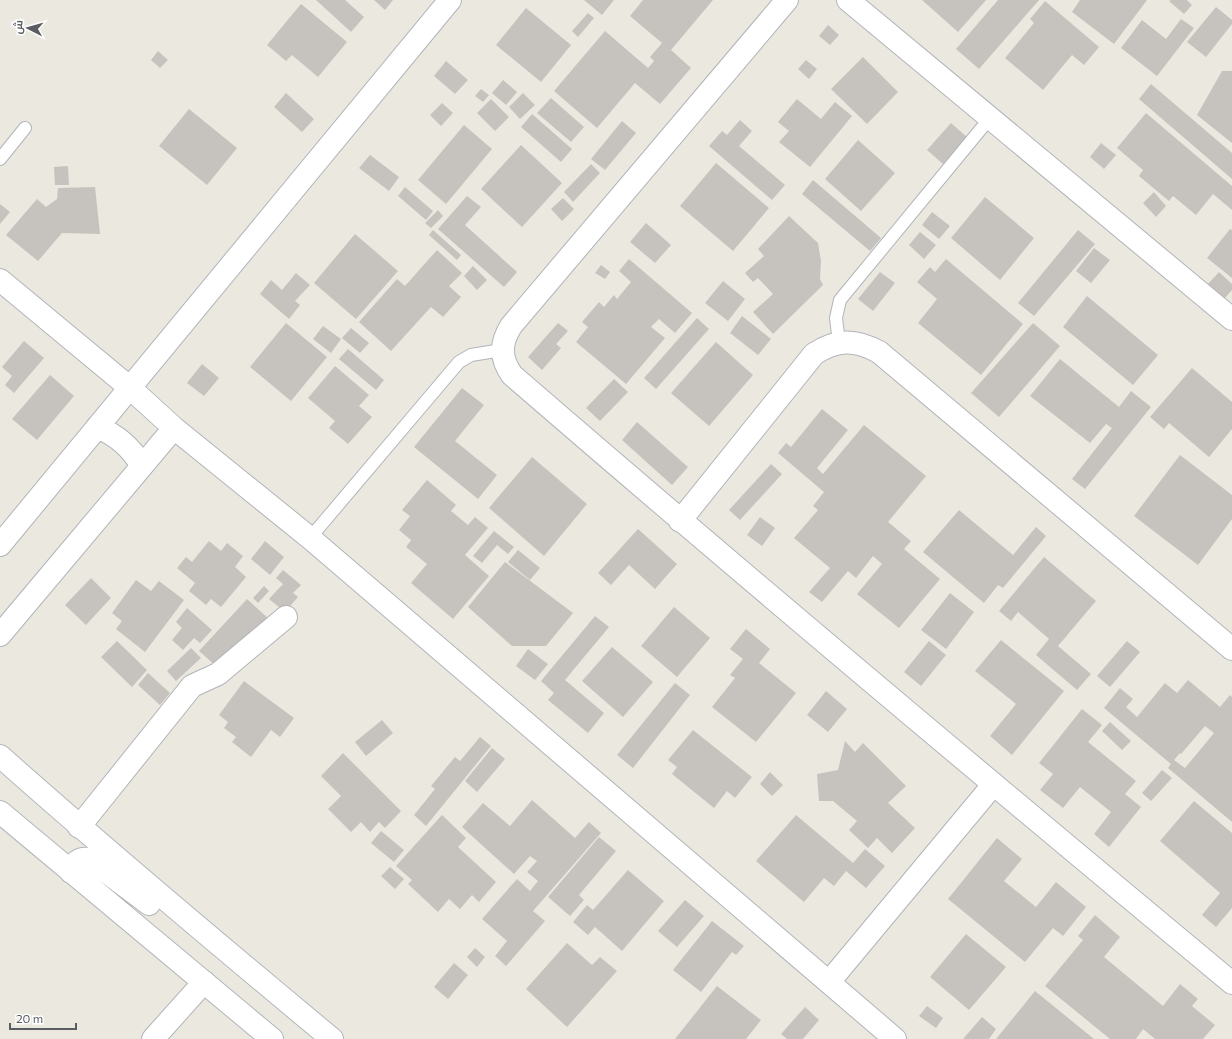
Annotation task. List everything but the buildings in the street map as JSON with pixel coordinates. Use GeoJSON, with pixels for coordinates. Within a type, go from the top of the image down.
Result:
{"type":"FeatureCollection","features":[{"type":"Feature","properties":{"kind":"street"},"geometry":{"type":"LineString","coordinates":[[0,545],[450,0]]}},
{"type":"Feature","properties":{"kind":"street"},"geometry":{"type":"LineString","coordinates":[[787,0],[510,326],[503,342],[502,350],[503,359],[507,368],[512,375],[680,520],[993,785],[1232,983]]}},
{"type":"Feature","properties":{"kind":"street"},"geometry":{"type":"LineString","coordinates":[[848,0],[1232,318]]}},
{"type":"Feature","properties":{"kind":"street"},"geometry":{"type":"LineString","coordinates":[[0,280],[129,387],[174,428],[310,538],[895,1039]]}},
{"type":"Feature","properties":{"kind":"street"},"geometry":{"type":"LineString","coordinates":[[680,520],[814,354],[825,346],[839,342],[853,342],[867,345],[879,352],[1232,649]]}},
{"type":"Feature","properties":{"kind":"street"},"geometry":{"type":"LineString","coordinates":[[97,427],[111,433],[124,442],[137,457],[142,466]]}},
{"type":"Feature","properties":{"kind":"street"},"geometry":{"type":"LineString","coordinates":[[2,628],[174,428]]}},
{"type":"Feature","properties":{"kind":"street"},"geometry":{"type":"LineString","coordinates":[[79,827],[192,686],[218,674],[286,617]]}},
{"type":"Feature","properties":{"kind":"street"},"geometry":{"type":"LineString","coordinates":[[0,756],[79,827],[190,922],[332,1039]]}},
{"type":"Feature","properties":{"kind":"street"},"geometry":{"type":"LineString","coordinates":[[828,982],[993,785]]}},
{"type":"Feature","properties":{"kind":"street"},"geometry":{"type":"LineString","coordinates":[[0,812],[272,1039]]}},
{"type":"Feature","properties":{"kind":"street"},"geometry":{"type":"LineString","coordinates":[[72,872],[73,866],[79,860],[89,859],[145,901],[190,922]]}},
{"type":"Feature","properties":{"kind":"street"},"geometry":{"type":"LineString","coordinates":[[153,1039],[204,982]]}},
{"type":"Feature","properties":{"kind":"lane"},"geometry":{"type":"LineString","coordinates":[[839,342],[836,318],[840,300],[990,118]]}},
{"type":"Feature","properties":{"kind":"lane"},"geometry":{"type":"LineString","coordinates":[[0,159],[25,128]]}},
{"type":"Feature","properties":{"kind":"lane"},"geometry":{"type":"LineString","coordinates":[[310,538],[460,362],[471,355],[502,350]]}}]}
